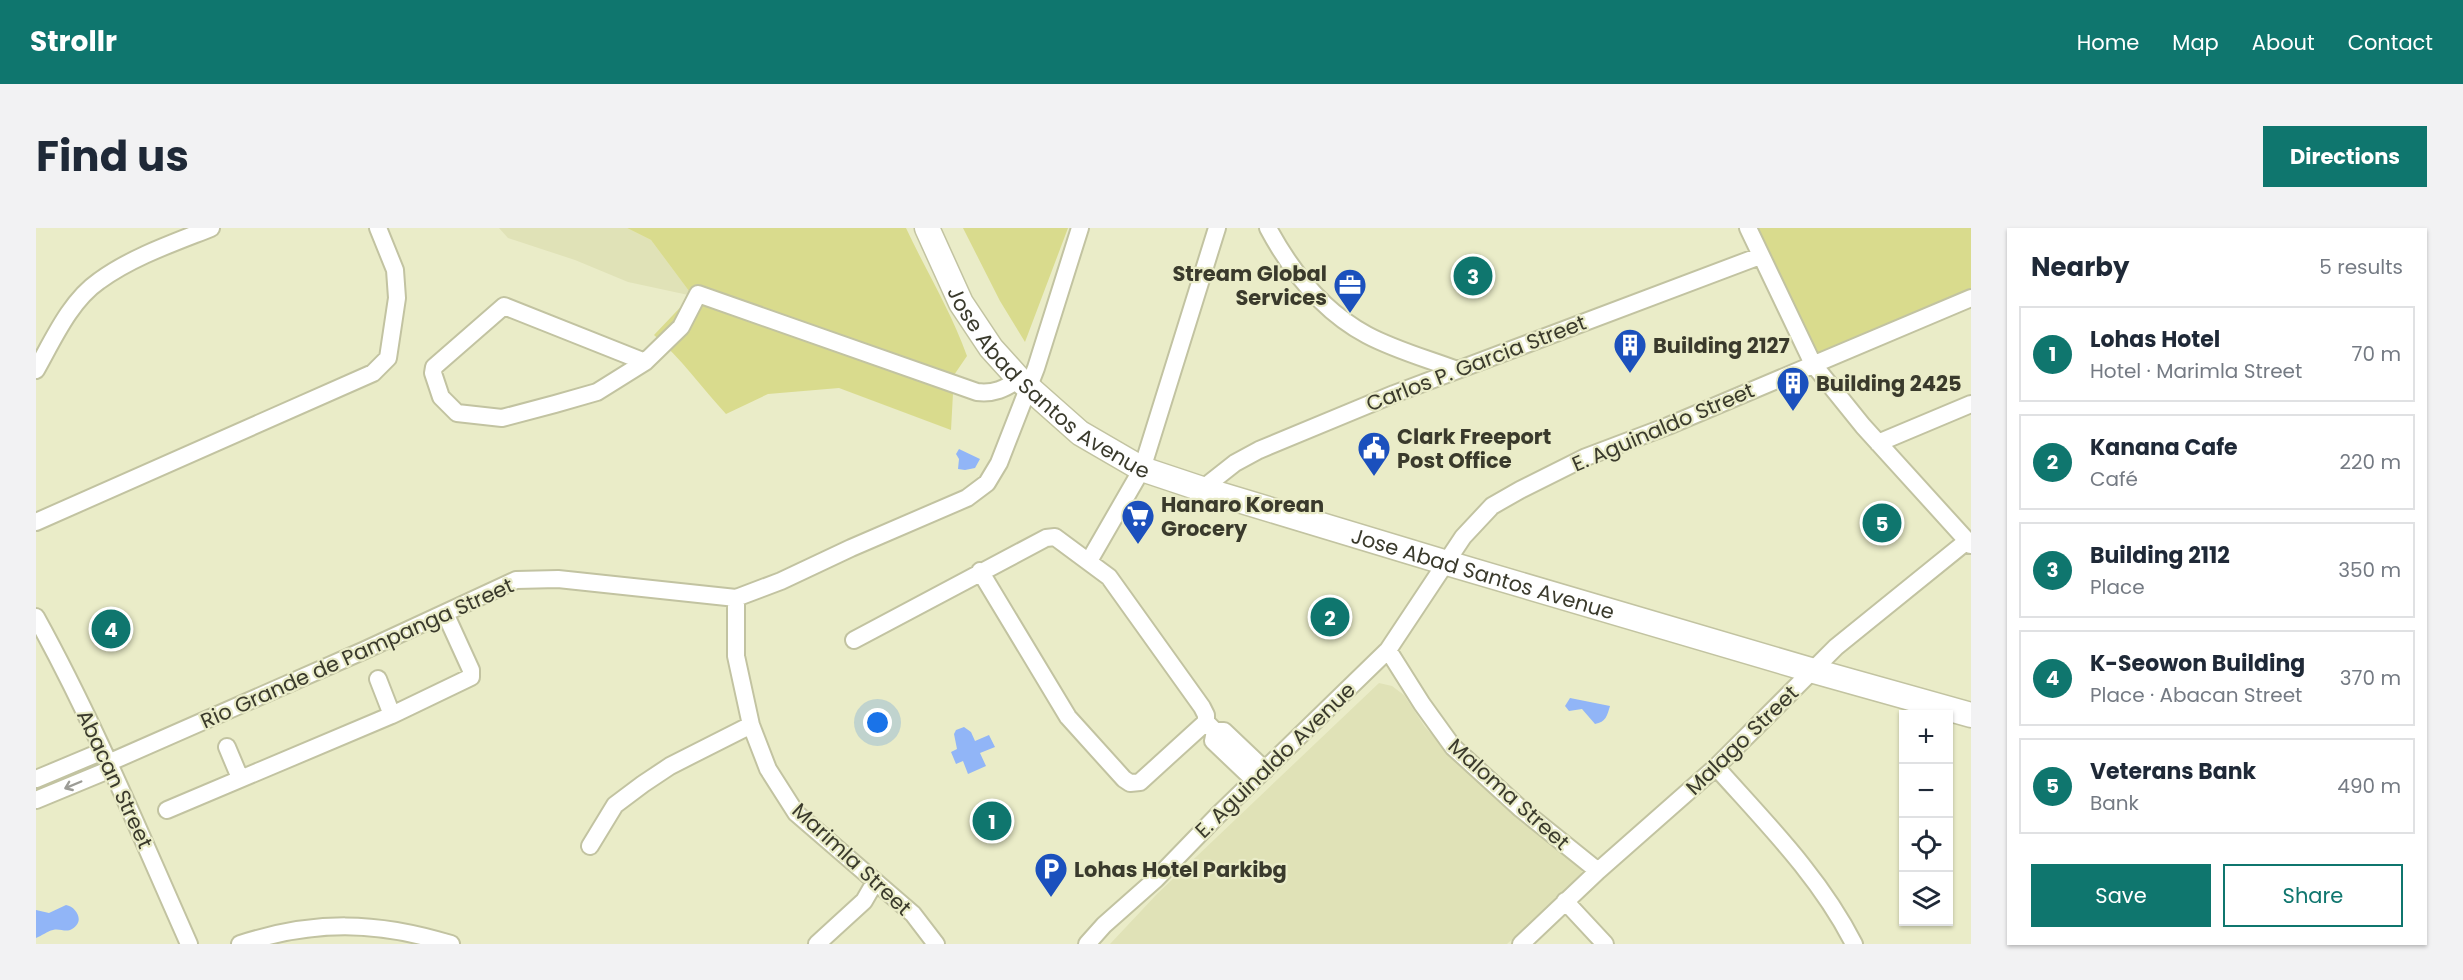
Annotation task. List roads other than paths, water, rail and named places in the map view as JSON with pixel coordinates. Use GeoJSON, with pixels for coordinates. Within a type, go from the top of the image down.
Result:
{"type":"FeatureCollection","features":[{"type":"Feature","properties":{"kind":"main road","name":"Jose Abad Santos Avenue"},"geometry":{"type":"LineString","coordinates":[[927,228],[962,303],[991,348],[1024,384],[1080,433],[1142,469],[1447,563],[1971,715]]}},
{"type":"Feature","properties":{"kind":"street"},"geometry":{"type":"LineString","coordinates":[[36,370],[74,306],[98,281],[154,250],[211,228]]}},
{"type":"Feature","properties":{"kind":"street"},"geometry":{"type":"LineString","coordinates":[[36,522],[373,373],[388,358],[397,298],[395,270],[378,228]]}},
{"type":"Feature","properties":{"kind":"street","name":"Rio Grande de Pampanga Street"},"geometry":{"type":"LineString","coordinates":[[107,761],[516,580],[558,579],[736,598],[781,581],[967,498],[987,483],[999,463],[1024,384],[1080,228]]}},
{"type":"Feature","properties":{"kind":"street"},"geometry":{"type":"LineString","coordinates":[[1089,561],[1142,469],[1216,228]]}},
{"type":"Feature","properties":{"kind":"street"},"geometry":{"type":"LineString","coordinates":[[1268,228],[1296,273],[1340,317],[1367,335],[1457,370]]}},
{"type":"Feature","properties":{"kind":"street"},"geometry":{"type":"LineString","coordinates":[[1748,228],[1813,364],[1878,442],[1969,543]]}},
{"type":"Feature","properties":{"kind":"street","name":"Carlos P. Garcia Street"},"geometry":{"type":"LineString","coordinates":[[1202,489],[1235,463],[1259,450],[1457,370],[1760,256]]}},
{"type":"Feature","properties":{"kind":"street"},"geometry":{"type":"LineString","coordinates":[[645,362],[504,306],[434,367],[433,373],[441,397],[457,413],[502,418],[597,392],[645,362],[681,327],[698,294],[977,392],[997,392],[1024,384]]}},
{"type":"Feature","properties":{"kind":"street","name":"E. Aguinaldo Street"},"geometry":{"type":"LineString","coordinates":[[1447,563],[1463,537],[1492,506],[1520,490],[1586,457],[1668,426],[1971,298]]}},
{"type":"Feature","properties":{"kind":"street"},"geometry":{"type":"LineString","coordinates":[[1878,442],[1971,404]]}},
{"type":"Feature","properties":{"kind":"street"},"geometry":{"type":"LineString","coordinates":[[854,640],[980,571],[1046,538],[1056,537],[1109,577],[1190,694],[1202,707],[1213,741],[1259,775]]}},
{"type":"Feature","properties":{"kind":"street","name":"Malago Street"},"geometry":{"type":"LineString","coordinates":[[1521,944],[1565,901],[1716,766],[1853,633],[1969,543]]}},
{"type":"Feature","properties":{"kind":"street","name":"E. Aguinaldo Avenue"},"geometry":{"type":"LineString","coordinates":[[1087,944],[1388,650],[1447,563]]}},
{"type":"Feature","properties":{"kind":"street"},"geometry":{"type":"LineString","coordinates":[[980,571],[1068,717],[1124,779],[1130,783],[1140,782],[1210,727]]}},
{"type":"Feature","properties":{"kind":"street","name":"Marimla Street"},"geometry":{"type":"LineString","coordinates":[[736,598],[736,656],[752,725],[768,769],[796,813],[913,914],[936,944]]}},
{"type":"Feature","properties":{"kind":"street"},"geometry":{"type":"LineString","coordinates":[[167,810],[392,715],[471,677],[471,670],[445,613]]}},
{"type":"Feature","properties":{"kind":"street","name":"Abacan Street"},"geometry":{"type":"LineString","coordinates":[[36,616],[107,761],[189,944]]}},
{"type":"Feature","properties":{"kind":"street","name":"Maloma Street"},"geometry":{"type":"LineString","coordinates":[[1388,650],[1422,704],[1453,747],[1521,809],[1598,871]]}},
{"type":"Feature","properties":{"kind":"street"},"geometry":{"type":"LineString","coordinates":[[378,679],[392,715]]}},
{"type":"Feature","properties":{"kind":"street"},"geometry":{"type":"LineString","coordinates":[[590,846],[615,805],[642,784],[670,766],[752,725]]}},
{"type":"Feature","properties":{"kind":"street"},"geometry":{"type":"LineString","coordinates":[[227,747],[240,778]]}},
{"type":"Feature","properties":{"kind":"street"},"geometry":{"type":"LineString","coordinates":[[36,779],[107,761]]}},
{"type":"Feature","properties":{"kind":"street"},"geometry":{"type":"LineString","coordinates":[[36,800],[107,761]]}},
{"type":"Feature","properties":{"kind":"street"},"geometry":{"type":"LineString","coordinates":[[1716,766],[1806,868],[1844,923],[1854,944]]}},
{"type":"Feature","properties":{"kind":"street"},"geometry":{"type":"LineString","coordinates":[[817,944],[864,901],[875,882]]}},
{"type":"Feature","properties":{"kind":"street"},"geometry":{"type":"LineString","coordinates":[[1565,901],[1605,944]]}},
{"type":"Feature","properties":{"kind":"street"},"geometry":{"type":"LineString","coordinates":[[240,944],[296,930],[353,925],[418,934],[451,944]]}},
{"type":"Feature","properties":{"kind":"water"},"geometry":{"type":"Polygon","coordinates":[[[959,449],[980,459],[975,468],[958,469],[959,459],[956,454],[959,449]]]}},
{"type":"Feature","properties":{"kind":"water"},"geometry":{"type":"Polygon","coordinates":[[[1570,698],[1610,706],[1607,716],[1602,722],[1595,724],[1582,709],[1569,711],[1565,706],[1570,698]]]}},
{"type":"Feature","properties":{"kind":"water"},"geometry":{"type":"Polygon","coordinates":[[[964,727],[971,732],[975,741],[989,735],[995,747],[980,753],[986,766],[968,774],[963,761],[956,764],[951,752],[957,749],[954,734],[956,730],[964,727]]]}},
{"type":"Feature","properties":{"kind":"water"},"geometry":{"type":"Polygon","coordinates":[[[66,905],[78,915],[76,926],[67,931],[51,931],[36,938],[36,910],[49,913],[66,905]]]}},
{"type":"Feature","properties":{"kind":"place","name":"Building 2112"},"geometry":{"type":"Point","coordinates":[1473,276]}},
{"type":"Feature","properties":{"kind":"place","name":"Stream Global Services"},"geometry":{"type":"Point","coordinates":[1350,314]}},
{"type":"Feature","properties":{"kind":"place","name":"Building 2127"},"geometry":{"type":"Point","coordinates":[1630,374]}},
{"type":"Feature","properties":{"kind":"place","name":"Building 2425"},"geometry":{"type":"Point","coordinates":[1793,412]}},
{"type":"Feature","properties":{"kind":"place","name":"Clark Freeport Post Office"},"geometry":{"type":"Point","coordinates":[1374,477]}},
{"type":"Feature","properties":{"kind":"place","name":"Veterans Bank"},"geometry":{"type":"Point","coordinates":[1882,523]}},
{"type":"Feature","properties":{"kind":"place","name":"Hanaro Korean Grocery"},"geometry":{"type":"Point","coordinates":[1138,545]}},
{"type":"Feature","properties":{"kind":"place","name":"Kanana Cafe"},"geometry":{"type":"Point","coordinates":[1330,617]}},
{"type":"Feature","properties":{"kind":"place","name":"K-Seowon Building"},"geometry":{"type":"Point","coordinates":[111,629]}},
{"type":"Feature","properties":{"kind":"place","name":"Lohas Hotel"},"geometry":{"type":"Point","coordinates":[992,821]}},
{"type":"Feature","properties":{"kind":"place","name":"Lohas Hotel Parkibg"},"geometry":{"type":"Point","coordinates":[1051,898]}}]}
